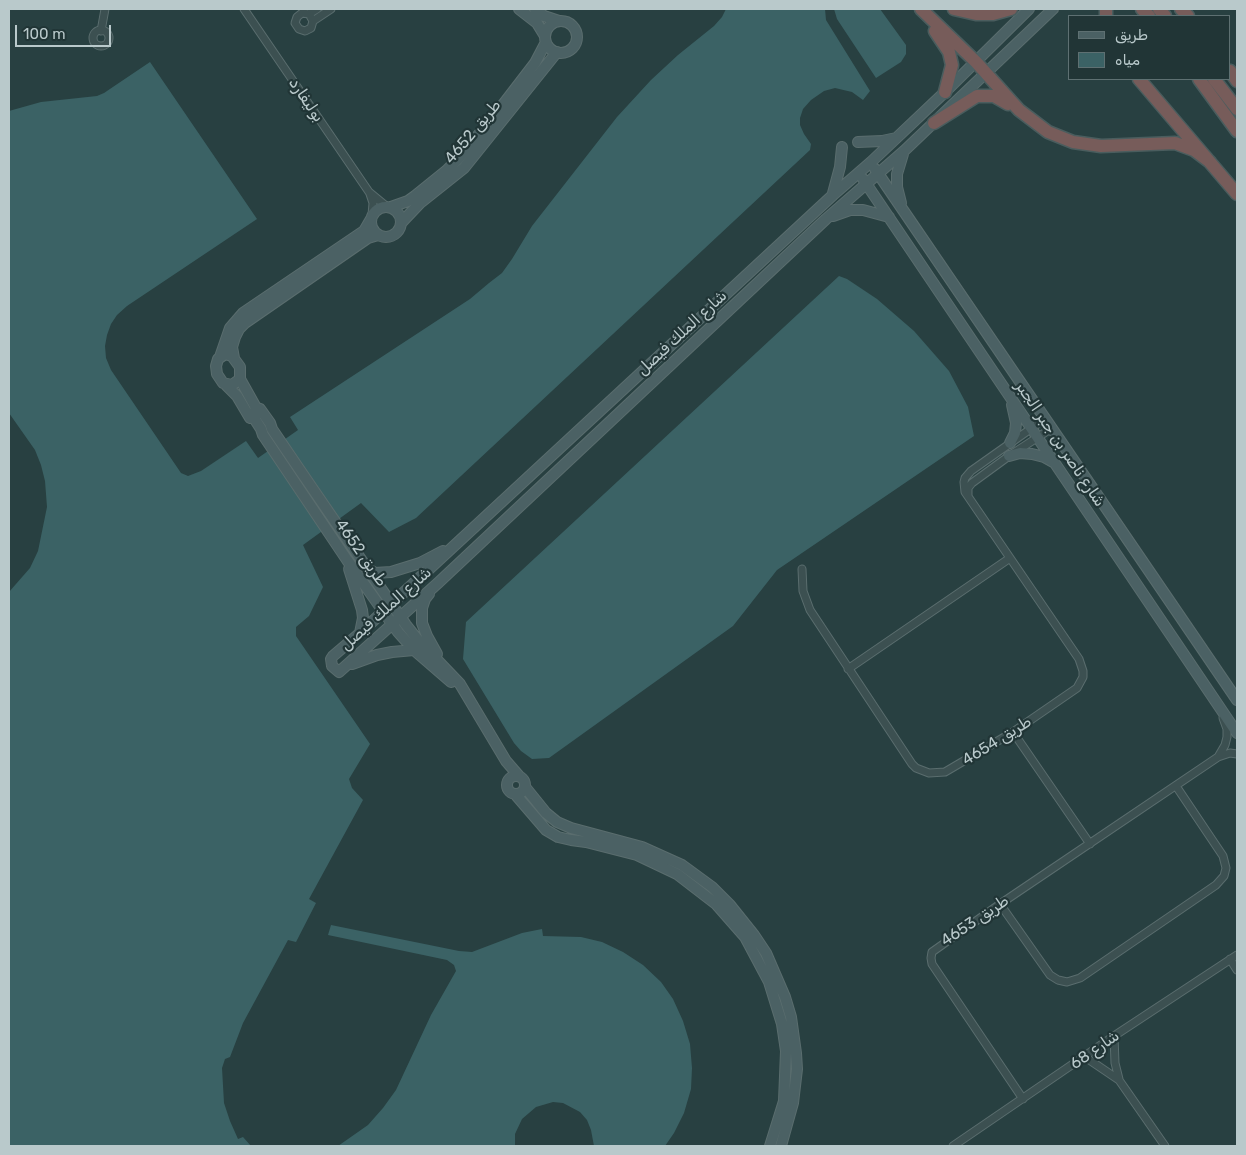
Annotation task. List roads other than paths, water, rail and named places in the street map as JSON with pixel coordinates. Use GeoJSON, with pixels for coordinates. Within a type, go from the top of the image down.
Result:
{"type":"FeatureCollection","features":[{"type":"Feature","properties":{"kind":"highway"},"geometry":{"type":"LineString","coordinates":[[920,9],[976,62],[1011,102],[1027,117]]}},
{"type":"Feature","properties":{"kind":"highway"},"geometry":{"type":"LineString","coordinates":[[920,9],[949,52],[952,65],[945,92]]}},
{"type":"Feature","properties":{"kind":"highway"},"geometry":{"type":"LineString","coordinates":[[954,9],[976,14],[993,14],[1011,9]]}},
{"type":"Feature","properties":{"kind":"highway"},"geometry":{"type":"LineString","coordinates":[[1140,80],[1237,194]]}},
{"type":"Feature","properties":{"kind":"highway"},"geometry":{"type":"LineString","coordinates":[[1200,80],[1237,131]]}},
{"type":"Feature","properties":{"kind":"highway"},"geometry":{"type":"LineString","coordinates":[[1215,80],[1237,109]]}},
{"type":"Feature","properties":{"kind":"highway"},"geometry":{"type":"LineString","coordinates":[[934,123],[972,98],[983,95],[999,98],[1048,132],[1073,142],[1109,146],[1175,143],[1194,150],[1210,162]]}},
{"type":"Feature","properties":{"kind":"street"},"geometry":{"type":"LineString","coordinates":[[101,31],[105,9]]}},
{"type":"Feature","properties":{"kind":"street","name":"بوليفارد"},"geometry":{"type":"LineString","coordinates":[[244,9],[369,192],[389,207]]}},
{"type":"Feature","properties":{"kind":"street"},"geometry":{"type":"LineString","coordinates":[[317,9],[309,14],[302,13],[297,17],[295,23],[299,29],[305,31],[311,28],[313,21],[331,9]]}},
{"type":"Feature","properties":{"kind":"street"},"geometry":{"type":"LineString","coordinates":[[519,9],[537,23],[552,50],[557,52],[569,51],[576,40],[574,28],[565,22],[544,16],[535,9]]}},
{"type":"Feature","properties":{"kind":"street","name":"شارع الملك فيصل"},"geometry":{"type":"LineString","coordinates":[[1029,9],[871,162],[333,656],[331,659],[332,666],[339,672],[438,583],[826,220],[904,151],[1053,9]]}},
{"type":"Feature","properties":{"kind":"street"},"geometry":{"type":"LineString","coordinates":[[309,14],[313,21]]}},
{"type":"Feature","properties":{"kind":"street"},"geometry":{"type":"LineString","coordinates":[[546,39],[549,27],[559,21]]}},
{"type":"Feature","properties":{"kind":"street","name":"طريق 4652"},"geometry":{"type":"LineString","coordinates":[[389,207],[408,202],[458,159],[495,115],[535,62],[546,39]]}},
{"type":"Feature","properties":{"kind":"street","name":"طريق 4652"},"geometry":{"type":"LineString","coordinates":[[402,222],[420,203],[464,168],[557,52]]}},
{"type":"Feature","properties":{"kind":"street"},"geometry":{"type":"LineString","coordinates":[[858,142],[882,141],[897,137]]}},
{"type":"Feature","properties":{"kind":"street"},"geometry":{"type":"LineString","coordinates":[[833,195],[842,147]]}},
{"type":"Feature","properties":{"kind":"street"},"geometry":{"type":"LineString","coordinates":[[904,151],[897,174],[897,187],[904,212]]}},
{"type":"Feature","properties":{"kind":"street","name":"شارع ناصر بن جبر الجبر"},"geometry":{"type":"LineString","coordinates":[[871,162],[1237,700]]}},
{"type":"Feature","properties":{"kind":"street","name":"شارع ناصر بن جبر الجبر"},"geometry":{"type":"LineString","coordinates":[[859,172],[1237,733]]}},
{"type":"Feature","properties":{"kind":"street","name":"بوليفارد"},"geometry":{"type":"LineString","coordinates":[[369,192],[372,203],[371,217]]}},
{"type":"Feature","properties":{"kind":"street"},"geometry":{"type":"LineString","coordinates":[[371,217],[371,225],[374,231],[384,237],[391,237],[397,234],[402,222],[400,216],[389,207],[377,209],[371,217],[364,231],[240,316],[230,328],[216,366],[217,374],[221,381],[226,384],[235,384],[240,379],[240,367],[234,358],[232,348],[236,333],[245,323],[368,238],[378,235]]}},
{"type":"Feature","properties":{"kind":"street"},"geometry":{"type":"LineString","coordinates":[[826,220],[850,210],[863,210],[889,217]]}},
{"type":"Feature","properties":{"kind":"street"},"geometry":{"type":"LineString","coordinates":[[220,357],[227,354],[234,358]]}},
{"type":"Feature","properties":{"kind":"street","name":"طريق 4652"},"geometry":{"type":"LineString","coordinates":[[240,379],[253,410]]}},
{"type":"Feature","properties":{"kind":"street","name":"طريق 4652"},"geometry":{"type":"LineString","coordinates":[[226,384],[253,410],[265,416],[268,432],[344,556],[393,623],[414,650],[468,699]]}},
{"type":"Feature","properties":{"kind":"street"},"geometry":{"type":"LineString","coordinates":[[1008,395],[1016,422],[1015,433],[1010,443]]}},
{"type":"Feature","properties":{"kind":"street"},"geometry":{"type":"LineString","coordinates":[[968,496],[964,482],[968,474],[1046,418]]}},
{"type":"Feature","properties":{"kind":"street"},"geometry":{"type":"LineString","coordinates":[[968,496],[968,488],[972,483],[1008,456],[1052,428]]}},
{"type":"Feature","properties":{"kind":"street","name":"طريق 4652"},"geometry":{"type":"LineString","coordinates":[[268,432],[418,640],[460,684],[515,777]]}},
{"type":"Feature","properties":{"kind":"street"},"geometry":{"type":"LineString","coordinates":[[1008,456],[1032,454],[1044,457],[1054,463]]}},
{"type":"Feature","properties":{"kind":"street","name":"طريق 4654"},"geometry":{"type":"LineString","coordinates":[[802,569],[801,584],[807,604],[912,764],[920,770],[935,774],[950,770],[1013,732],[1077,688],[1082,679],[1083,671],[1079,659],[968,496]]}},
{"type":"Feature","properties":{"kind":"street"},"geometry":{"type":"LineString","coordinates":[[367,568],[375,573],[404,569],[420,563],[456,544]]}},
{"type":"Feature","properties":{"kind":"street"},"geometry":{"type":"LineString","coordinates":[[344,556],[362,610],[360,633]]}},
{"type":"Feature","properties":{"kind":"street"},"geometry":{"type":"LineString","coordinates":[[848,669],[1010,558]]}},
{"type":"Feature","properties":{"kind":"street"},"geometry":{"type":"LineString","coordinates":[[438,583],[425,599],[422,608],[422,623],[426,636],[445,668]]}},
{"type":"Feature","properties":{"kind":"street"},"geometry":{"type":"LineString","coordinates":[[344,667],[377,655],[414,650]]}},
{"type":"Feature","properties":{"kind":"street"},"geometry":{"type":"LineString","coordinates":[[1218,704],[1227,729],[1226,745],[1218,757]]}},
{"type":"Feature","properties":{"kind":"street"},"geometry":{"type":"LineString","coordinates":[[1013,732],[1090,844]]}},
{"type":"Feature","properties":{"kind":"street","name":"طريق 4653"},"geometry":{"type":"LineString","coordinates":[[1023,1099],[931,961],[932,952],[1218,757],[1230,753],[1237,754]]}},
{"type":"Feature","properties":{"kind":"street"},"geometry":{"type":"LineString","coordinates":[[770,1146],[784,1101],[786,1051],[782,1024],[769,982],[745,937],[716,904],[678,874],[637,855],[558,837],[546,830],[515,794],[510,792],[507,782],[515,777],[524,782],[524,787],[546,813],[557,822],[572,828],[642,847],[682,865],[712,887],[730,904],[754,935],[766,953],[786,997],[796,1054],[797,1069],[793,1103],[780,1146]]}},
{"type":"Feature","properties":{"kind":"street"},"geometry":{"type":"LineString","coordinates":[[1000,904],[1050,975],[1062,981],[1080,978],[1216,885],[1224,876],[1226,868],[1223,856],[1176,786]]}},
{"type":"Feature","properties":{"kind":"street"},"geometry":{"type":"LineString","coordinates":[[515,794],[520,793],[524,787]]}},
{"type":"Feature","properties":{"kind":"street","name":"شارع 68"},"geometry":{"type":"LineString","coordinates":[[953,1146],[1237,955]]}},
{"type":"Feature","properties":{"kind":"street"},"geometry":{"type":"LineString","coordinates":[[1230,959],[1237,970]]}},
{"type":"Feature","properties":{"kind":"street"},"geometry":{"type":"LineString","coordinates":[[1114,1036],[1114,1054],[1119,1080]]}},
{"type":"Feature","properties":{"kind":"street"},"geometry":{"type":"LineString","coordinates":[[1085,1057],[1119,1080],[1165,1146]]}},
{"type":"Feature","properties":{"kind":"water"},"geometry":{"type":"Polygon","coordinates":[[[726,9],[825,9],[826,20],[870,91],[863,100],[852,92],[835,88],[824,91],[811,100],[803,109],[800,118],[800,125],[811,144],[810,150],[416,518],[389,532],[361,503],[303,545],[323,587],[309,616],[296,627],[296,636],[370,744],[349,779],[352,788],[363,800],[309,899],[316,903],[296,942],[288,940],[243,1023],[230,1057],[225,1059],[222,1068],[224,1103],[230,1121],[238,1139],[243,1137],[251,1146],[9,1146],[9,592],[30,568],[38,551],[47,507],[45,481],[35,450],[9,413],[9,111],[41,102],[97,96],[150,62],[257,219],[127,306],[117,315],[107,335],[105,346],[106,358],[111,370],[181,473],[188,476],[201,471],[246,441],[258,458],[298,430],[290,417],[470,299],[502,273],[532,226],[617,117],[651,80],[714,26],[726,9]]]}},
{"type":"Feature","properties":{"kind":"water"},"geometry":{"type":"Polygon","coordinates":[[[834,9],[880,9],[906,45],[906,54],[901,62],[876,78],[837,19],[834,9]]]}},
{"type":"Feature","properties":{"kind":"water"},"geometry":{"type":"Polygon","coordinates":[[[839,276],[847,279],[877,299],[914,331],[949,371],[968,407],[974,436],[777,570],[733,626],[549,758],[532,759],[514,743],[463,659],[466,622],[839,276]]]}},
{"type":"Feature","properties":{"kind":"water"},"geometry":{"type":"Polygon","coordinates":[[[331,925],[472,952],[522,933],[542,929],[543,936],[581,937],[602,942],[623,952],[643,965],[661,982],[673,999],[683,1021],[690,1044],[691,1089],[684,1113],[674,1133],[665,1146],[594,1146],[587,1120],[580,1112],[563,1103],[553,1102],[536,1107],[522,1119],[515,1134],[515,1146],[338,1146],[368,1125],[396,1090],[431,1015],[456,971],[454,965],[447,960],[328,935],[331,925]]]}}]}
